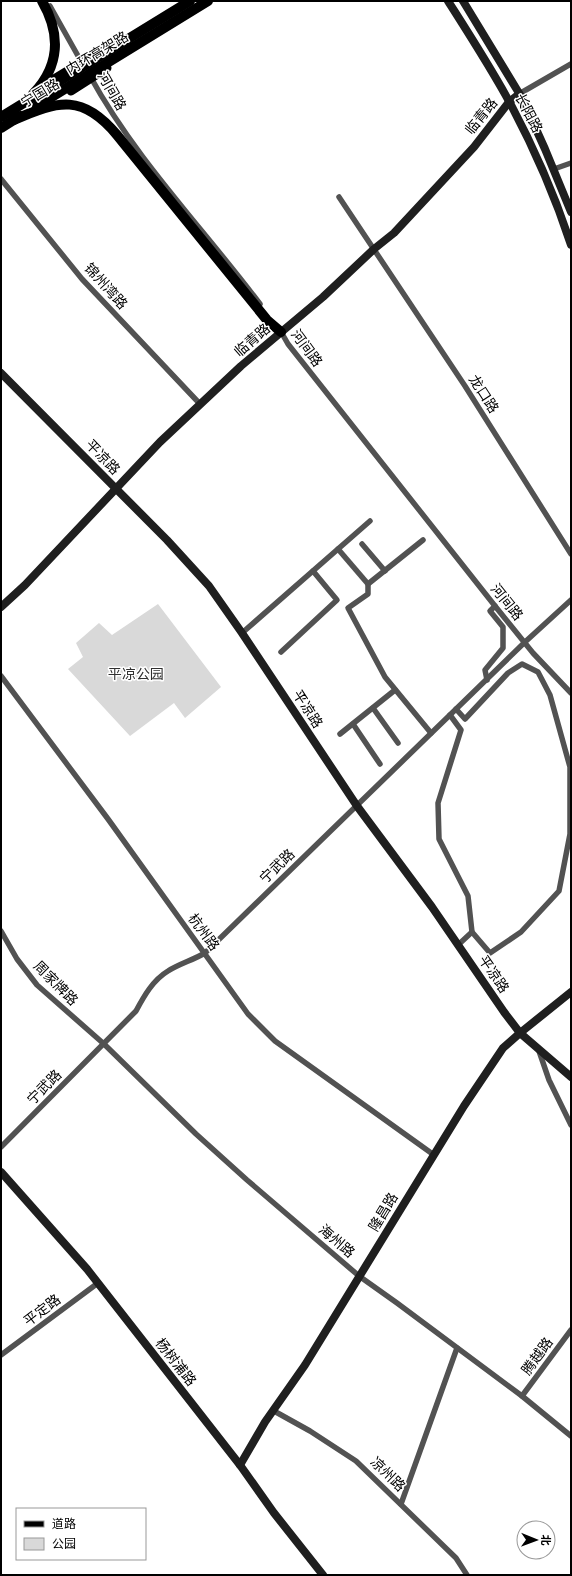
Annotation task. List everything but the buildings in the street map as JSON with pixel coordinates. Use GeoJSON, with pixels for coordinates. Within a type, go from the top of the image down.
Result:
{"type":"FeatureCollection","features":[{"type":"Feature","properties":{"kind":"highway"},"geometry":{"type":"LineString","coordinates":[[19,105],[38,88],[46,76],[53,60],[55,34],[52,22],[42,1]]}},
{"type":"Feature","properties":{"kind":"highway","name":"内环高架路"},"geometry":{"type":"LineString","coordinates":[[1,117],[190,1]]}},
{"type":"Feature","properties":{"kind":"highway","name":"内环高架路"},"geometry":{"type":"LineString","coordinates":[[1,128],[208,1]]}},
{"type":"Feature","properties":{"kind":"highway"},"geometry":{"type":"LineString","coordinates":[[14,120],[40,109],[63,104],[73,104],[99,116],[267,320],[281,332]]}},
{"type":"Feature","properties":{"kind":"main road","name":"宁国路"},"geometry":{"type":"LineString","coordinates":[[1,113],[81,61],[183,1]]}},
{"type":"Feature","properties":{"kind":"main road","name":"宁国路"},"geometry":{"type":"LineString","coordinates":[[1,133],[91,79],[215,1]]}},
{"type":"Feature","properties":{"kind":"main road","name":"长阳路"},"geometry":{"type":"LineString","coordinates":[[448,1],[509,102],[544,172],[571,245]]}},
{"type":"Feature","properties":{"kind":"main road","name":"长阳路"},"geometry":{"type":"LineString","coordinates":[[463,1],[519,94],[554,169],[571,212]]}},
{"type":"Feature","properties":{"kind":"main road","name":"临青路"},"geometry":{"type":"LineString","coordinates":[[1,607],[25,584],[160,442],[242,366],[323,297],[374,248],[394,232],[474,147],[509,102],[519,94]]}},
{"type":"Feature","properties":{"kind":"main road","name":"平凉路"},"geometry":{"type":"LineString","coordinates":[[1,373],[116,489],[209,586],[357,806],[432,907],[520,1033],[571,1077]]}},
{"type":"Feature","properties":{"kind":"main road","name":"隆昌路"},"geometry":{"type":"LineString","coordinates":[[240,1465],[265,1422],[305,1365],[464,1106],[503,1048],[571,992]]}},
{"type":"Feature","properties":{"kind":"main road","name":"杨树浦路"},"geometry":{"type":"LineString","coordinates":[[1,1172],[98,1283],[240,1465],[274,1513],[323,1575]]}},
{"type":"Feature","properties":{"kind":"street","name":"河间路"},"geometry":{"type":"LineString","coordinates":[[47,1],[116,122],[143,158],[250,291],[281,332],[288,344],[495,606],[533,653],[571,693]]}},
{"type":"Feature","properties":{"kind":"street"},"geometry":{"type":"LineString","coordinates":[[519,94],[571,64]]}},
{"type":"Feature","properties":{"kind":"street"},"geometry":{"type":"LineString","coordinates":[[554,169],[571,163]]}},
{"type":"Feature","properties":{"kind":"street","name":"锦州湾路"},"geometry":{"type":"LineString","coordinates":[[1,179],[82,279],[200,404]]}},
{"type":"Feature","properties":{"kind":"street","name":"龙口路"},"geometry":{"type":"LineString","coordinates":[[339,197],[465,386],[571,554]]}},
{"type":"Feature","properties":{"kind":"street"},"geometry":{"type":"LineString","coordinates":[[242,633],[370,521]]}},
{"type":"Feature","properties":{"kind":"street"},"geometry":{"type":"LineString","coordinates":[[368,584],[423,540]]}},
{"type":"Feature","properties":{"kind":"street"},"geometry":{"type":"LineString","coordinates":[[362,544],[385,571]]}},
{"type":"Feature","properties":{"kind":"street"},"geometry":{"type":"LineString","coordinates":[[338,549],[368,584],[368,594],[348,608],[385,676],[431,734]]}},
{"type":"Feature","properties":{"kind":"street"},"geometry":{"type":"LineString","coordinates":[[281,652],[337,600],[313,571]]}},
{"type":"Feature","properties":{"kind":"street","name":"宁武路"},"geometry":{"type":"LineString","coordinates":[[1,1147],[136,1011],[160,977],[168,970],[205,953],[525,642],[571,600]]}},
{"type":"Feature","properties":{"kind":"street"},"geometry":{"type":"LineString","coordinates":[[487,680],[484,670],[503,648],[503,627],[490,611],[495,606]]}},
{"type":"Feature","properties":{"kind":"street"},"geometry":{"type":"LineString","coordinates":[[450,715],[461,730],[438,803],[439,839],[468,896],[472,932],[490,953],[521,932],[559,891],[570,834],[570,761],[550,695],[538,672],[522,664],[508,673],[465,719],[456,710]]}},
{"type":"Feature","properties":{"kind":"street","name":"杭州路"},"geometry":{"type":"LineString","coordinates":[[1,676],[108,819],[248,1014],[275,1041],[434,1155]]}},
{"type":"Feature","properties":{"kind":"street"},"geometry":{"type":"LineString","coordinates":[[340,734],[395,690]]}},
{"type":"Feature","properties":{"kind":"street"},"geometry":{"type":"LineString","coordinates":[[372,708],[398,742]]}},
{"type":"Feature","properties":{"kind":"street"},"geometry":{"type":"LineString","coordinates":[[353,724],[380,764]]}},
{"type":"Feature","properties":{"kind":"street","name":"周家牌路"},"geometry":{"type":"LineString","coordinates":[[1,931],[17,959],[37,986],[104,1044]]}},
{"type":"Feature","properties":{"kind":"street"},"geometry":{"type":"LineString","coordinates":[[458,945],[472,932]]}},
{"type":"Feature","properties":{"kind":"street","name":"海州路"},"geometry":{"type":"LineString","coordinates":[[104,1044],[219,1154],[359,1276],[522,1396],[571,1436]]}},
{"type":"Feature","properties":{"kind":"street"},"geometry":{"type":"LineString","coordinates":[[536,1047],[542,1057],[549,1080],[571,1125]]}},
{"type":"Feature","properties":{"kind":"street","name":"平定路"},"geometry":{"type":"LineString","coordinates":[[1,1356],[98,1283]]}},
{"type":"Feature","properties":{"kind":"street","name":"腾越路"},"geometry":{"type":"LineString","coordinates":[[522,1396],[571,1330]]}},
{"type":"Feature","properties":{"kind":"street"},"geometry":{"type":"LineString","coordinates":[[401,1504],[457,1348]]}},
{"type":"Feature","properties":{"kind":"street","name":"凉州路"},"geometry":{"type":"LineString","coordinates":[[274,1411],[310,1431],[348,1455],[456,1558],[467,1575]]}},
{"type":"Feature","properties":{"kind":"green space","name":"平凉公园"},"geometry":{"type":"Polygon","coordinates":[[[158,604],[221,687],[185,718],[174,703],[130,736],[68,669],[83,657],[76,643],[99,623],[112,635],[158,604]]]}}]}
